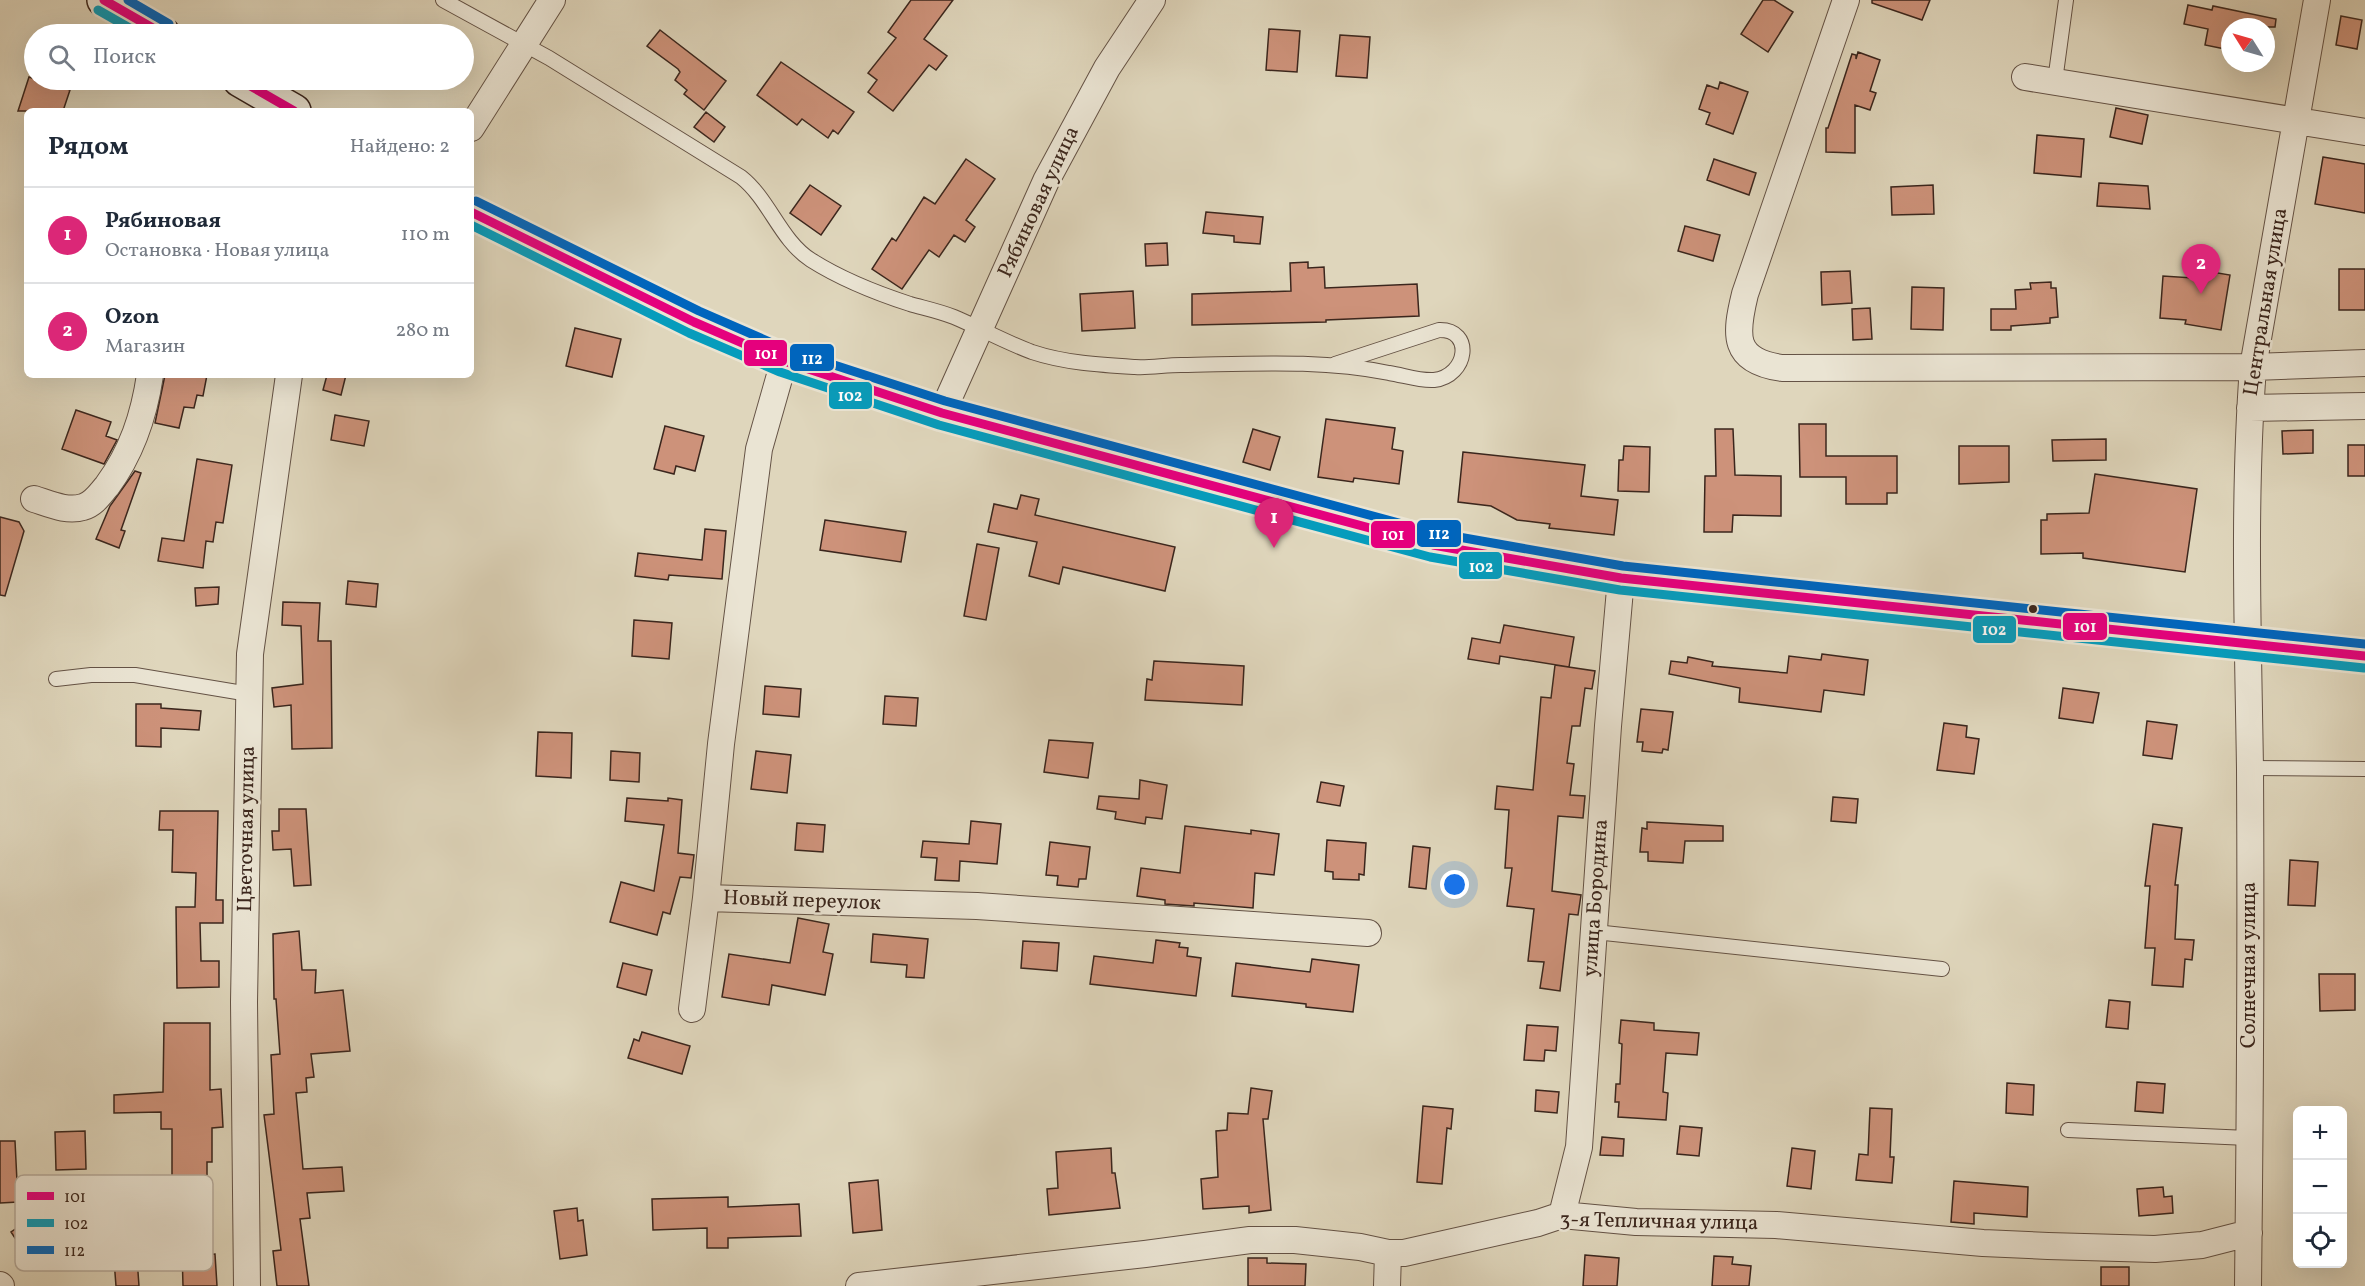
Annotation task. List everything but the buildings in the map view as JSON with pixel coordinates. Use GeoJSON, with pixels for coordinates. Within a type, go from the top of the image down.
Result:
{"type":"FeatureCollection","features":[{"type":"Feature","properties":{"kind":"main road"},"geometry":{"type":"LineString","coordinates":[[104,0],[146,24]]}},
{"type":"Feature","properties":{"kind":"main road"},"geometry":{"type":"LineString","coordinates":[[257,90],[289,108]]}},
{"type":"Feature","properties":{"kind":"main road"},"geometry":{"type":"LineString","coordinates":[[474,213],[694,322],[784,361],[942,413],[1433,545],[1622,578],[2365,656]]}},
{"type":"Feature","properties":{"kind":"street"},"geometry":{"type":"LineString","coordinates":[[474,123],[552,0]]}},
{"type":"Feature","properties":{"kind":"street","name":"Рябиновая улица"},"geometry":{"type":"LineString","coordinates":[[942,413],[1046,181],[1107,68],[1152,0]]}},
{"type":"Feature","properties":{"kind":"street"},"geometry":{"type":"LineString","coordinates":[[1846,0],[1745,294],[1738,336],[1740,345],[1748,356],[1758,363],[1782,368],[2253,367],[2365,363]]}},
{"type":"Feature","properties":{"kind":"street","name":"Центральная улица"},"geometry":{"type":"LineString","coordinates":[[2246,643],[2250,408],[2253,367],[2317,0]]}},
{"type":"Feature","properties":{"kind":"street"},"geometry":{"type":"LineString","coordinates":[[2025,77],[2296,123],[2365,132]]}},
{"type":"Feature","properties":{"kind":"street","name":"Новый переулок"},"geometry":{"type":"LineString","coordinates":[[784,361],[759,449],[721,744],[706,898],[977,906],[1368,933]]}},
{"type":"Feature","properties":{"kind":"street"},"geometry":{"type":"LineString","coordinates":[[34,500],[70,508],[87,506],[96,499],[121,466],[133,443],[141,419],[149,378]]}},
{"type":"Feature","properties":{"kind":"street","name":"Цветочная улица"},"geometry":{"type":"LineString","coordinates":[[247,1286],[244,1002],[250,654],[289,378]]}},
{"type":"Feature","properties":{"kind":"street"},"geometry":{"type":"LineString","coordinates":[[2250,408],[2365,406]]}},
{"type":"Feature","properties":{"kind":"street","name":"улица Бородина"},"geometry":{"type":"LineString","coordinates":[[1562,1215],[1579,1147],[1607,735],[1622,578]]}},
{"type":"Feature","properties":{"kind":"street","name":"Солнечная улица"},"geometry":{"type":"LineString","coordinates":[[2246,643],[2250,768],[2248,1286]]}},
{"type":"Feature","properties":{"kind":"street"},"geometry":{"type":"LineString","coordinates":[[692,1009],[706,898]]}},
{"type":"Feature","properties":{"kind":"street","name":"3-я Тепличная улица"},"geometry":{"type":"LineString","coordinates":[[859,1286],[1008,1277],[1145,1254],[1250,1240],[1295,1240],[1388,1253],[1404,1253],[1538,1223],[1562,1215],[1636,1222],[1776,1225],[1983,1243],[2155,1249],[2202,1245],[2249,1233]]}},
{"type":"Feature","properties":{"kind":"street"},"geometry":{"type":"LineString","coordinates":[[1387,1286],[1388,1253]]}},
{"type":"Feature","properties":{"kind":"lane"},"geometry":{"type":"LineString","coordinates":[[442,0],[524,44],[741,177],[758,192],[782,229],[809,259],[871,291],[954,317],[979,330],[1034,352],[1073,363],[1136,367],[1335,364],[1433,380],[1454,371],[1461,363],[1463,353],[1455,334],[1448,330],[1439,330],[1335,364]]}},
{"type":"Feature","properties":{"kind":"lane"},"geometry":{"type":"LineString","coordinates":[[2055,81],[2066,0]]}},
{"type":"Feature","properties":{"kind":"lane"},"geometry":{"type":"LineString","coordinates":[[56,679],[135,675],[249,694]]}},
{"type":"Feature","properties":{"kind":"lane"},"geometry":{"type":"LineString","coordinates":[[2250,768],[2365,769]]}},
{"type":"Feature","properties":{"kind":"lane"},"geometry":{"type":"LineString","coordinates":[[1595,932],[1942,969]]}},
{"type":"Feature","properties":{"kind":"lane"},"geometry":{"type":"LineString","coordinates":[[2068,1130],[2248,1138]]}},
{"type":"Feature","properties":{"kind":"transit line","name":"101"},"geometry":{"type":"LineString","coordinates":[[104,0],[146,24]]}},
{"type":"Feature","properties":{"kind":"transit line","name":"112"},"geometry":{"type":"LineString","coordinates":[[128,0],[169,24]]}},
{"type":"Feature","properties":{"kind":"transit line","name":"102"},"geometry":{"type":"LineString","coordinates":[[98,10],[122,24]]}},
{"type":"Feature","properties":{"kind":"transit line","name":"101"},"geometry":{"type":"LineString","coordinates":[[257,90],[289,108]]}},
{"type":"Feature","properties":{"kind":"transit line","name":"112"},"geometry":{"type":"LineString","coordinates":[[476,201],[699,311],[788,350],[945,401],[1436,533],[1623,566],[2365,644]]}},
{"type":"Feature","properties":{"kind":"transit line","name":"101"},"geometry":{"type":"LineString","coordinates":[[474,213],[694,322],[784,361],[942,413],[1433,545],[1621,578],[2365,656]]}},
{"type":"Feature","properties":{"kind":"transit line","name":"102"},"geometry":{"type":"LineString","coordinates":[[474,226],[689,333],[780,372],[939,425],[1430,557],[1620,590],[2364,668]]}},
{"type":"Feature","properties":{"kind":"place","name":"Ozon"},"geometry":{"type":"Point","coordinates":[2201,294]}},
{"type":"Feature","properties":{"kind":"place","name":"Рябиновая"},"geometry":{"type":"Point","coordinates":[1274,548]}}]}
